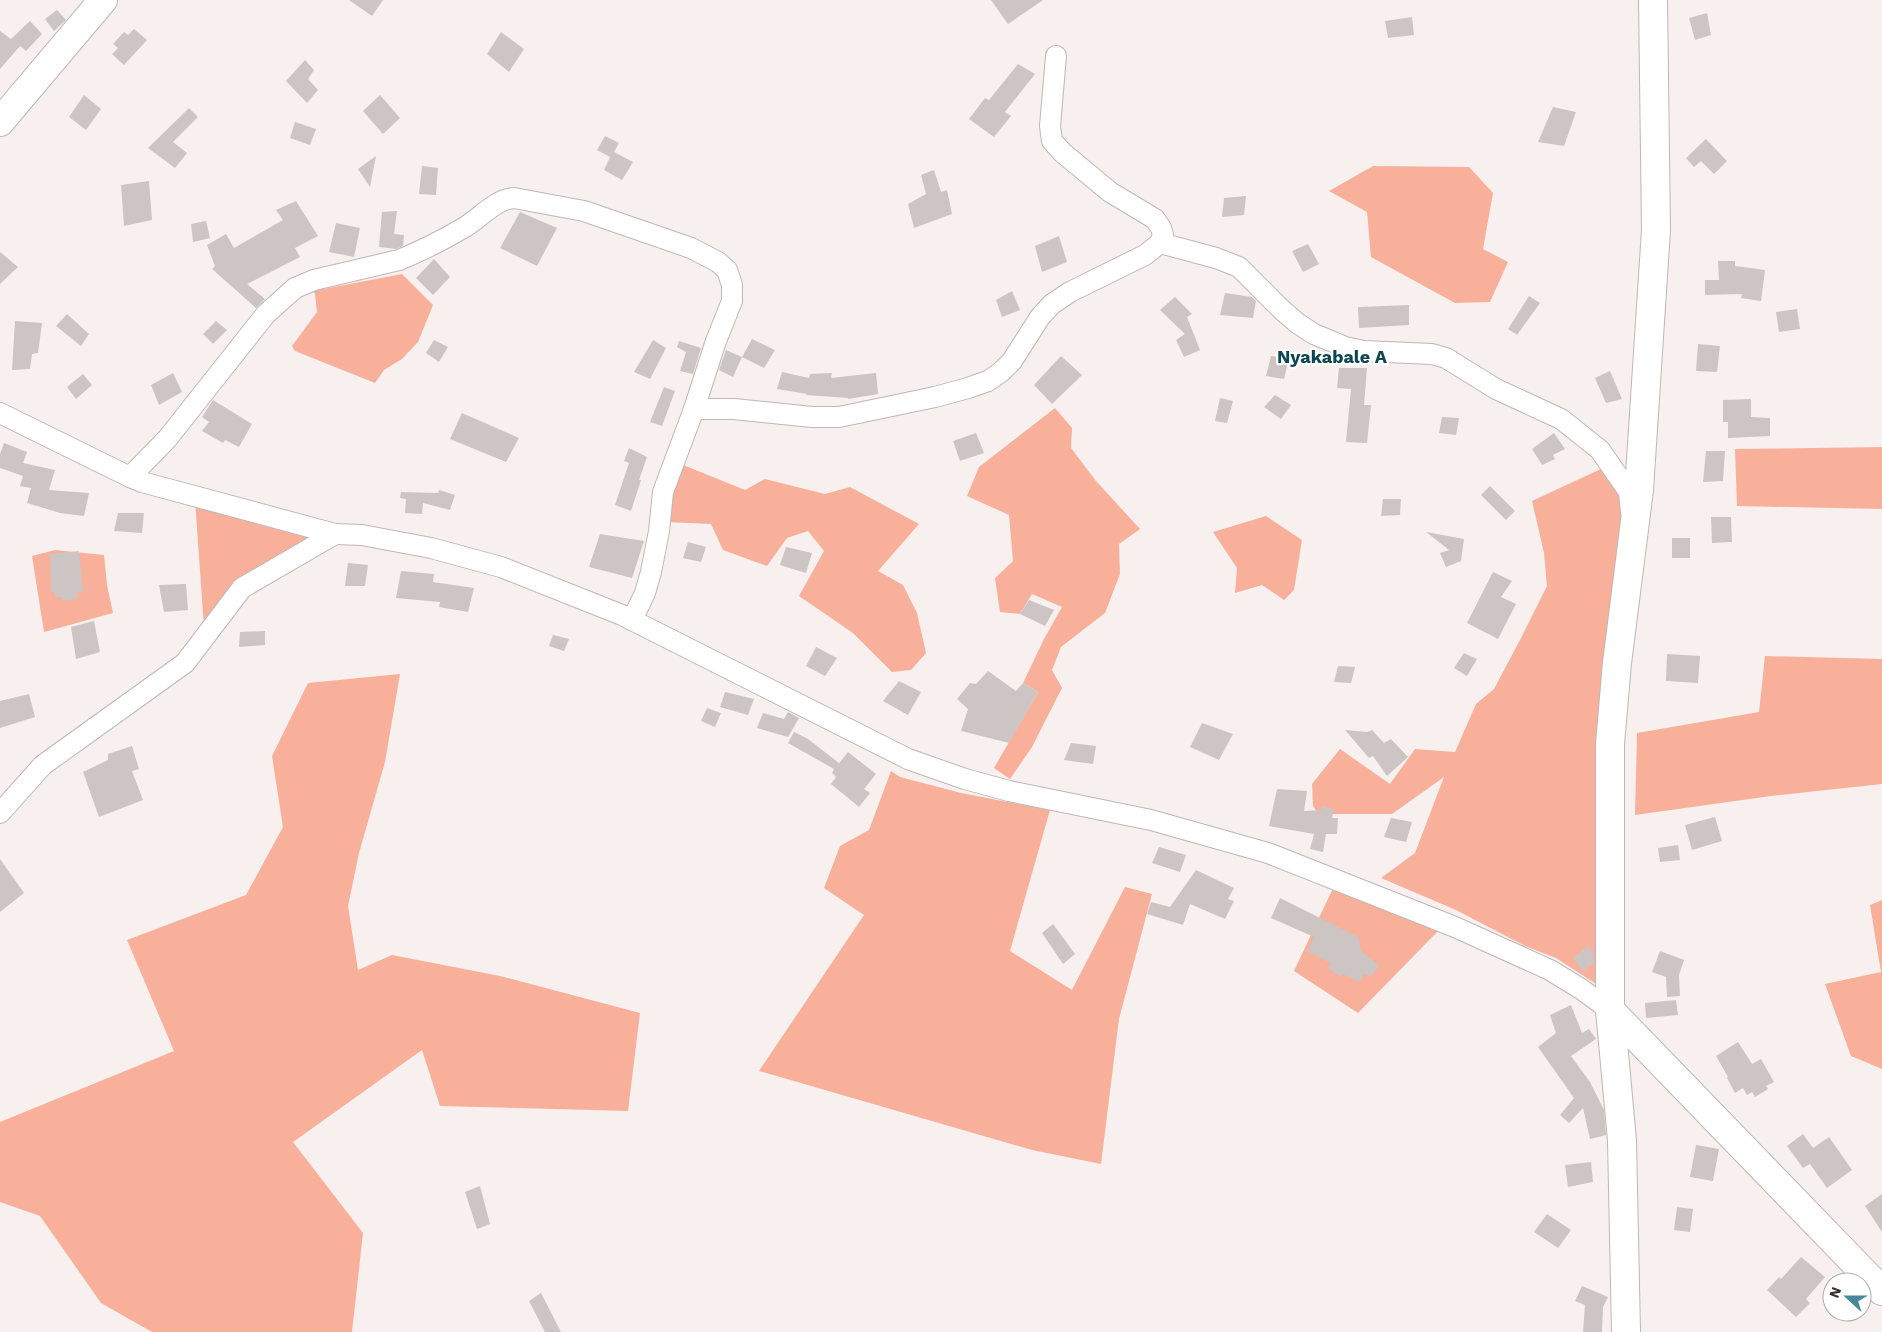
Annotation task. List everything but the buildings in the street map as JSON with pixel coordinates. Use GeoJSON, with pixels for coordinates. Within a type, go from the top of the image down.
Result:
{"type":"FeatureCollection","features":[{"type":"Feature","properties":{"kind":"street"},"geometry":{"type":"LineString","coordinates":[[0,122],[103,0]]}},
{"type":"Feature","properties":{"kind":"street"},"geometry":{"type":"LineString","coordinates":[[1626,1332],[1622,1140],[1610,1010],[1610,744],[1617,662],[1639,490],[1656,230],[1652,0]]}},
{"type":"Feature","properties":{"kind":"street"},"geometry":{"type":"LineString","coordinates":[[694,409],[734,409],[812,417],[838,417],[935,397],[988,381],[1012,361],[1040,317],[1052,304],[1070,292],[1145,255],[1160,243],[1163,235],[1155,219],[1110,192],[1054,144],[1050,126],[1056,56]]}},
{"type":"Feature","properties":{"kind":"street"},"geometry":{"type":"LineString","coordinates":[[130,477],[166,439],[266,314],[295,288],[314,280],[410,256],[466,227],[506,198],[584,211],[691,248],[718,262],[727,270],[732,285],[732,301],[663,492],[652,572],[645,593],[632,620]]}},
{"type":"Feature","properties":{"kind":"street"},"geometry":{"type":"LineString","coordinates":[[1160,243],[1216,258],[1239,267],[1280,308],[1314,334],[1364,351],[1432,354],[1446,358],[1496,389],[1561,419],[1600,450],[1629,492],[1634,532]]}},
{"type":"Feature","properties":{"kind":"street"},"geometry":{"type":"LineString","coordinates":[[0,413],[130,477],[335,534],[362,535],[431,548],[501,567],[632,620],[908,759],[965,780],[1009,791],[1151,820],[1268,853],[1455,927],[1550,970],[1610,1010],[1882,1291]]}},
{"type":"Feature","properties":{"kind":"street"},"geometry":{"type":"LineString","coordinates":[[0,813],[43,765],[185,663],[242,588],[335,534]]}},
{"type":"Feature","properties":{"kind":"shaded area"},"geometry":{"type":"Polygon","coordinates":[[[1373,166],[1469,167],[1493,193],[1483,249],[1508,262],[1490,302],[1455,303],[1371,257],[1367,212],[1329,191],[1373,166]]]}},
{"type":"Feature","properties":{"kind":"shaded area"},"geometry":{"type":"Polygon","coordinates":[[[402,274],[433,305],[418,342],[402,359],[384,370],[375,383],[295,351],[292,346],[317,312],[313,291],[402,274]]]}},
{"type":"Feature","properties":{"kind":"shaded area"},"geometry":{"type":"Polygon","coordinates":[[[1055,408],[1072,428],[1071,448],[1096,481],[1140,529],[1119,544],[1120,574],[1105,613],[1061,647],[1052,670],[1062,688],[1032,747],[1010,779],[994,768],[1038,692],[1023,683],[1062,607],[1032,594],[1020,614],[1000,612],[995,578],[1013,561],[1009,515],[967,496],[979,467],[1055,408]]]}},
{"type":"Feature","properties":{"kind":"shaded area"},"geometry":{"type":"Polygon","coordinates":[[[1882,447],[1882,509],[1737,506],[1735,449],[1882,447]]]}},
{"type":"Feature","properties":{"kind":"shaded area"},"geometry":{"type":"Polygon","coordinates":[[[666,458],[745,490],[765,479],[825,494],[850,487],[919,524],[878,571],[903,585],[917,613],[926,653],[911,670],[892,672],[853,633],[799,596],[824,551],[808,531],[787,538],[767,566],[723,550],[711,524],[665,522],[666,458]]]}},
{"type":"Feature","properties":{"kind":"shaded area"},"geometry":{"type":"Polygon","coordinates":[[[1603,468],[1624,483],[1613,736],[1613,995],[1556,958],[1525,946],[1456,910],[1381,878],[1415,853],[1444,777],[1392,814],[1318,814],[1313,806],[1312,784],[1340,749],[1390,784],[1415,749],[1455,752],[1476,704],[1494,689],[1547,586],[1544,553],[1532,501],[1603,468]]]}},
{"type":"Feature","properties":{"kind":"shaded area"},"geometry":{"type":"Polygon","coordinates":[[[195,500],[311,532],[308,538],[274,559],[204,627],[195,500]]]}},
{"type":"Feature","properties":{"kind":"shaded area"},"geometry":{"type":"Polygon","coordinates":[[[1266,516],[1302,540],[1294,590],[1284,600],[1262,585],[1235,593],[1237,568],[1213,532],[1266,516]]]}},
{"type":"Feature","properties":{"kind":"shaded area"},"geometry":{"type":"Polygon","coordinates":[[[55,550],[104,555],[107,585],[113,613],[44,632],[32,556],[55,550]]]}},
{"type":"Feature","properties":{"kind":"shaded area"},"geometry":{"type":"Polygon","coordinates":[[[1765,656],[1882,659],[1882,784],[1771,796],[1635,815],[1637,733],[1759,712],[1765,656]]]}},
{"type":"Feature","properties":{"kind":"shaded area"},"geometry":{"type":"Polygon","coordinates":[[[400,674],[385,762],[359,853],[348,906],[358,970],[392,955],[500,976],[640,1013],[628,1111],[440,1106],[422,1050],[293,1142],[363,1233],[352,1332],[152,1332],[101,1303],[40,1216],[0,1202],[0,1122],[174,1051],[127,940],[246,895],[283,827],[272,756],[308,683],[400,674]]]}},
{"type":"Feature","properties":{"kind":"shaded area"},"geometry":{"type":"Polygon","coordinates":[[[891,771],[900,777],[961,793],[1050,810],[1010,951],[1072,990],[1125,887],[1152,894],[1119,1019],[1101,1164],[1032,1150],[759,1071],[864,915],[824,888],[840,846],[869,830],[891,771]]]}},
{"type":"Feature","properties":{"kind":"shaded area"},"geometry":{"type":"Polygon","coordinates":[[[1335,884],[1442,927],[1358,1013],[1294,971],[1335,884]]]}},
{"type":"Feature","properties":{"kind":"shaded area"},"geometry":{"type":"Polygon","coordinates":[[[1882,900],[1882,1069],[1851,1056],[1825,984],[1881,972],[1870,905],[1882,900]]]}},
{"type":"Feature","properties":{"kind":"district","name":"Nyakabale A"},"geometry":{"type":"Point","coordinates":[1332,357]}}]}
